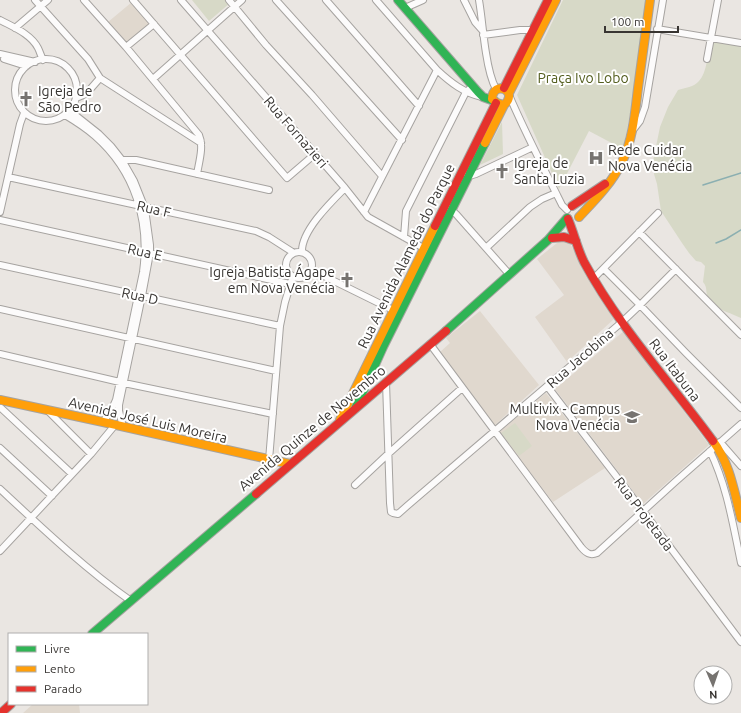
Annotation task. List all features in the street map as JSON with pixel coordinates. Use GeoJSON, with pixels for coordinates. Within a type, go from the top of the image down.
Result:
{"type":"FeatureCollection","features":[{"type":"Feature","properties":{"kind":"main road"},"geometry":{"type":"LineString","coordinates":[[398,0],[483,97],[501,97]]}},
{"type":"Feature","properties":{"kind":"main road"},"geometry":{"type":"LineString","coordinates":[[537,30],[548,0]]}},
{"type":"Feature","properties":{"kind":"main road"},"geometry":{"type":"LineString","coordinates":[[537,30],[556,0]]}},
{"type":"Feature","properties":{"kind":"main road"},"geometry":{"type":"LineString","coordinates":[[572,216],[602,193],[626,155],[632,131],[650,0]]}},
{"type":"Feature","properties":{"kind":"main road","name":"Rua Avenida Alameda do Parque"},"geometry":{"type":"LineString","coordinates":[[340,421],[449,208],[501,97],[537,30]]}},
{"type":"Feature","properties":{"kind":"main road"},"geometry":{"type":"LineString","coordinates":[[572,216],[611,180]]}},
{"type":"Feature","properties":{"kind":"main road"},"geometry":{"type":"LineString","coordinates":[[550,239],[564,237],[576,241],[572,216]]}},
{"type":"Feature","properties":{"kind":"main road","name":"Avenida Quinze de Novembro"},"geometry":{"type":"LineString","coordinates":[[93,633],[430,344],[550,239],[572,216]]}},
{"type":"Feature","properties":{"kind":"main road","name":"Rua Itabuna"},"geometry":{"type":"LineString","coordinates":[[576,241],[583,259],[622,322],[724,458],[730,474],[741,518]]}},
{"type":"Feature","properties":{"kind":"main road"},"geometry":{"type":"LineString","coordinates":[[356,407],[397,312]]}},
{"type":"Feature","properties":{"kind":"main road","name":"Avenida José Luis Moreira"},"geometry":{"type":"LineString","coordinates":[[2,405],[47,410],[290,464]]}},
{"type":"Feature","properties":{"kind":"main road"},"geometry":{"type":"LineString","coordinates":[[1,713],[10,705]]}},
{"type":"Feature","properties":{"kind":"street"},"geometry":{"type":"LineString","coordinates":[[35,0],[88,59],[100,78],[201,143]]}},
{"type":"Feature","properties":{"kind":"street"},"geometry":{"type":"LineString","coordinates":[[15,28],[48,0]]}},
{"type":"Feature","properties":{"kind":"street"},"geometry":{"type":"LineString","coordinates":[[84,0],[126,47],[199,135],[201,143],[197,174]]}},
{"type":"Feature","properties":{"kind":"street"},"geometry":{"type":"LineString","coordinates":[[133,0],[287,178],[315,154]]}},
{"type":"Feature","properties":{"kind":"street","name":"Rua Fornazieri"},"geometry":{"type":"LineString","coordinates":[[181,0],[358,203],[364,212],[372,220],[427,250]]}},
{"type":"Feature","properties":{"kind":"street"},"geometry":{"type":"LineString","coordinates":[[229,0],[266,45],[312,94],[382,176]]}},
{"type":"Feature","properties":{"kind":"street"},"geometry":{"type":"LineString","coordinates":[[152,79],[242,0]]}},
{"type":"Feature","properties":{"kind":"street"},"geometry":{"type":"LineString","coordinates":[[276,0],[402,140]]}},
{"type":"Feature","properties":{"kind":"street"},"geometry":{"type":"LineString","coordinates":[[326,0],[419,106]]}},
{"type":"Feature","properties":{"kind":"street"},"geometry":{"type":"LineString","coordinates":[[376,0],[437,70],[457,87],[466,92],[483,97]]}},
{"type":"Feature","properties":{"kind":"street"},"geometry":{"type":"LineString","coordinates":[[405,8],[423,0]]}},
{"type":"Feature","properties":{"kind":"street"},"geometry":{"type":"LineString","coordinates":[[464,0],[473,19],[483,33]]}},
{"type":"Feature","properties":{"kind":"street"},"geometry":{"type":"LineString","coordinates":[[480,0],[483,33],[491,79],[501,97],[516,112],[556,193],[560,200],[564,202],[572,216]]}},
{"type":"Feature","properties":{"kind":"street"},"geometry":{"type":"LineString","coordinates":[[632,131],[640,121],[645,107],[662,0]]}},
{"type":"Feature","properties":{"kind":"street"},"geometry":{"type":"LineString","coordinates":[[707,59],[718,0]]}},
{"type":"Feature","properties":{"kind":"street"},"geometry":{"type":"LineString","coordinates":[[473,19],[482,17]]}},
{"type":"Feature","properties":{"kind":"street"},"geometry":{"type":"LineString","coordinates":[[0,20],[15,28],[35,43],[43,60]]}},
{"type":"Feature","properties":{"kind":"street"},"geometry":{"type":"LineString","coordinates":[[126,47],[154,24]]}},
{"type":"Feature","properties":{"kind":"street"},"geometry":{"type":"LineString","coordinates":[[657,29],[741,44]]}},
{"type":"Feature","properties":{"kind":"street"},"geometry":{"type":"LineString","coordinates":[[483,33],[537,30]]}},
{"type":"Feature","properties":{"kind":"street"},"geometry":{"type":"LineString","coordinates":[[0,54],[35,62]]}},
{"type":"Feature","properties":{"kind":"street"},"geometry":{"type":"LineString","coordinates":[[0,58],[26,66]]}},
{"type":"Feature","properties":{"kind":"street"},"geometry":{"type":"LineString","coordinates":[[43,60],[58,62],[66,66],[76,80],[77,89],[74,105],[67,113],[58,119],[49,121],[40,121],[24,113],[16,98],[15,89],[16,80],[20,72],[26,66],[43,60]]}},
{"type":"Feature","properties":{"kind":"street"},"geometry":{"type":"LineString","coordinates":[[364,212],[437,70]]}},
{"type":"Feature","properties":{"kind":"street"},"geometry":{"type":"LineString","coordinates":[[76,98],[86,94],[100,78]]}},
{"type":"Feature","properties":{"kind":"street"},"geometry":{"type":"LineString","coordinates":[[404,237],[406,211],[466,92],[473,86]]}},
{"type":"Feature","properties":{"kind":"street"},"geometry":{"type":"LineString","coordinates":[[0,212],[20,124],[24,113]]}},
{"type":"Feature","properties":{"kind":"street"},"geometry":{"type":"LineString","coordinates":[[0,551],[119,426],[119,405],[122,382],[148,253],[148,230],[134,181],[111,146],[99,134],[67,113]]}},
{"type":"Feature","properties":{"kind":"street"},"geometry":{"type":"LineString","coordinates":[[465,174],[476,174],[533,147]]}},
{"type":"Feature","properties":{"kind":"street"},"geometry":{"type":"LineString","coordinates":[[120,160],[136,160],[270,190]]}},
{"type":"Feature","properties":{"kind":"street","name":"Rua F"},"geometry":{"type":"LineString","coordinates":[[8,177],[256,231],[269,237],[294,253]]}},
{"type":"Feature","properties":{"kind":"street"},"geometry":{"type":"LineString","coordinates":[[302,252],[305,238],[321,213],[345,188]]}},
{"type":"Feature","properties":{"kind":"street"},"geometry":{"type":"LineString","coordinates":[[486,248],[530,207],[542,199],[556,193]]}},
{"type":"Feature","properties":{"kind":"street"},"geometry":{"type":"LineString","coordinates":[[449,208],[509,274]]}},
{"type":"Feature","properties":{"kind":"street"},"geometry":{"type":"LineString","coordinates":[[594,278],[658,213]]}},
{"type":"Feature","properties":{"kind":"street","name":"Rua E"},"geometry":{"type":"LineString","coordinates":[[0,220],[290,284]]}},
{"type":"Feature","properties":{"kind":"street"},"geometry":{"type":"LineString","coordinates":[[639,232],[741,335]]}},
{"type":"Feature","properties":{"kind":"street"},"geometry":{"type":"LineString","coordinates":[[302,252],[309,258],[312,266],[310,271],[305,276],[293,276],[287,270],[286,262],[290,255],[302,252]]}},
{"type":"Feature","properties":{"kind":"street","name":"Rua D"},"geometry":{"type":"LineString","coordinates":[[0,265],[280,326]]}},
{"type":"Feature","properties":{"kind":"street"},"geometry":{"type":"LineString","coordinates":[[604,269],[741,408]]}},
{"type":"Feature","properties":{"kind":"street","name":"Rua Jacobina"},"geometry":{"type":"LineString","coordinates":[[388,454],[391,512],[398,514],[622,322],[676,269]]}},
{"type":"Feature","properties":{"kind":"street"},"geometry":{"type":"LineString","coordinates":[[310,271],[326,277],[397,312]]}},
{"type":"Feature","properties":{"kind":"street"},"geometry":{"type":"LineString","coordinates":[[269,460],[280,326],[293,276]]}},
{"type":"Feature","properties":{"kind":"street"},"geometry":{"type":"LineString","coordinates":[[0,309],[276,371]]}},
{"type":"Feature","properties":{"kind":"street"},"geometry":{"type":"LineString","coordinates":[[430,344],[581,547],[588,554],[597,553],[741,424]]}},
{"type":"Feature","properties":{"kind":"street"},"geometry":{"type":"LineString","coordinates":[[0,354],[273,414]]}},
{"type":"Feature","properties":{"kind":"street"},"geometry":{"type":"LineString","coordinates":[[103,422],[114,405],[122,382]]}},
{"type":"Feature","properties":{"kind":"street"},"geometry":{"type":"LineString","coordinates":[[386,382],[388,454]]}},
{"type":"Feature","properties":{"kind":"street","name":"Rua Projetada"},"geometry":{"type":"LineString","coordinates":[[547,386],[741,642]]}},
{"type":"Feature","properties":{"kind":"street"},"geometry":{"type":"LineString","coordinates":[[355,485],[462,388]]}},
{"type":"Feature","properties":{"kind":"street"},"geometry":{"type":"LineString","coordinates":[[2,405],[72,474]]}},
{"type":"Feature","properties":{"kind":"street"},"geometry":{"type":"LineString","coordinates":[[47,410],[91,454]]}},
{"type":"Feature","properties":{"kind":"street"},"geometry":{"type":"LineString","coordinates":[[715,446],[741,466]]}},
{"type":"Feature","properties":{"kind":"street"},"geometry":{"type":"LineString","coordinates":[[715,446],[715,460],[723,485],[741,563]]}},
{"type":"Feature","properties":{"kind":"street"},"geometry":{"type":"LineString","coordinates":[[0,448],[52,496]]}},
{"type":"Feature","properties":{"kind":"street"},"geometry":{"type":"LineString","coordinates":[[0,489],[98,576],[131,601]]}},
{"type":"Feature","properties":{"kind":"shaded area"},"geometry":{"type":"Polygon","coordinates":[[[132,2],[150,23],[127,43],[108,22],[132,2]]]}},
{"type":"Feature","properties":{"kind":"shaded area"},"geometry":{"type":"Polygon","coordinates":[[[562,239],[569,242],[614,319],[567,362],[535,317],[564,295],[537,259],[562,239]]]}},
{"type":"Feature","properties":{"kind":"shaded area"},"geometry":{"type":"Polygon","coordinates":[[[480,311],[539,385],[495,425],[440,352],[450,343],[446,338],[480,311]]]}},
{"type":"Feature","properties":{"kind":"shaded area","name":"Multivix - Campus Nova Venécia"},"geometry":{"type":"Polygon","coordinates":[[[624,331],[709,445],[643,504],[555,389],[624,331]]]}},
{"type":"Feature","properties":{"kind":"shaded area"},"geometry":{"type":"Polygon","coordinates":[[[546,393],[605,468],[553,502],[499,432],[546,393]]]}},
{"type":"Feature","properties":{"kind":"shaded area"},"geometry":{"type":"Polygon","coordinates":[[[32,705],[79,705],[80,713],[23,713],[32,705]]]}},
{"type":"Feature","properties":{"kind":"green space"},"geometry":{"type":"Polygon","coordinates":[[[192,0],[228,0],[230,3],[209,21],[192,0]]]}},
{"type":"Feature","properties":{"kind":"green space","name":"Praça Ivo Lobo"},"geometry":{"type":"Polygon","coordinates":[[[563,0],[646,0],[633,94],[623,149],[589,131],[559,189],[517,95],[563,0]]]}},
{"type":"Feature","properties":{"kind":"green space"},"geometry":{"type":"Polygon","coordinates":[[[714,40],[741,44],[741,318],[718,308],[708,297],[703,282],[705,266],[701,262],[696,261],[689,253],[661,211],[654,174],[653,161],[660,127],[668,107],[678,90],[695,85],[702,77],[707,62],[710,41],[714,40]]]}},
{"type":"Feature","properties":{"kind":"green space"},"geometry":{"type":"Polygon","coordinates":[[[502,122],[503,154],[480,165],[502,122]]]}},
{"type":"Feature","properties":{"kind":"green space"},"geometry":{"type":"Polygon","coordinates":[[[515,423],[532,446],[519,456],[501,433],[515,423]]]}},
{"type":"Feature","properties":{"kind":"waterway"},"geometry":{"type":"LineString","coordinates":[[703,185],[741,173]]}},
{"type":"Feature","properties":{"kind":"waterway"},"geometry":{"type":"LineString","coordinates":[[716,243],[741,230]]}},
{"type":"Feature","properties":{"kind":"traffic: fast"},"geometry":{"type":"LineString","coordinates":[[398,0],[478,92],[483,97],[494,101]]}},
{"type":"Feature","properties":{"kind":"traffic: fast"},"geometry":{"type":"LineString","coordinates":[[356,407],[383,347],[485,143]]}},
{"type":"Feature","properties":{"kind":"traffic: fast"},"geometry":{"type":"LineString","coordinates":[[446,331],[548,240],[567,218]]}},
{"type":"Feature","properties":{"kind":"traffic: fast"},"geometry":{"type":"LineString","coordinates":[[93,633],[256,494]]}},
{"type":"Feature","properties":{"kind":"traffic: slow"},"geometry":{"type":"LineString","coordinates":[[509,93],[556,0]]}},
{"type":"Feature","properties":{"kind":"traffic: slow"},"geometry":{"type":"LineString","coordinates":[[579,217],[603,191],[618,170],[629,144],[635,116],[650,0]]}},
{"type":"Feature","properties":{"kind":"traffic: slow"},"geometry":{"type":"LineString","coordinates":[[485,143],[508,100],[509,95],[504,89],[500,88],[493,93],[492,99],[497,103],[504,105]]}},
{"type":"Feature","properties":{"kind":"traffic: slow"},"geometry":{"type":"LineString","coordinates":[[340,420],[435,226]]}},
{"type":"Feature","properties":{"kind":"traffic: slow"},"geometry":{"type":"LineString","coordinates":[[0,400],[290,464]]}},
{"type":"Feature","properties":{"kind":"traffic: slow"},"geometry":{"type":"LineString","coordinates":[[713,441],[724,459],[734,488],[741,518]]}},
{"type":"Feature","properties":{"kind":"traffic: jam"},"geometry":{"type":"LineString","coordinates":[[504,88],[548,0]]}},
{"type":"Feature","properties":{"kind":"traffic: jam"},"geometry":{"type":"LineString","coordinates":[[435,226],[496,103]]}},
{"type":"Feature","properties":{"kind":"traffic: jam"},"geometry":{"type":"LineString","coordinates":[[572,206],[605,184]]}},
{"type":"Feature","properties":{"kind":"traffic: jam"},"geometry":{"type":"LineString","coordinates":[[568,219],[584,262],[613,309],[713,441]]}},
{"type":"Feature","properties":{"kind":"traffic: jam"},"geometry":{"type":"LineString","coordinates":[[552,238],[564,237],[576,241]]}},
{"type":"Feature","properties":{"kind":"traffic: jam"},"geometry":{"type":"LineString","coordinates":[[256,494],[446,331]]}},
{"type":"Feature","properties":{"kind":"traffic: jam"},"geometry":{"type":"LineString","coordinates":[[1,713],[10,705]]}},
{"type":"Feature","properties":{"kind":"place","name":"Igreja de São Pedro"},"geometry":{"type":"Point","coordinates":[26,99]}},
{"type":"Feature","properties":{"kind":"place","name":"Rede Cuidar Nova Venécia"},"geometry":{"type":"Point","coordinates":[596,158]}},
{"type":"Feature","properties":{"kind":"place","name":"Igreja de Santa Luzia"},"geometry":{"type":"Point","coordinates":[502,171]}},
{"type":"Feature","properties":{"kind":"place","name":"Igreja Batista Ágape em Nova Venécia"},"geometry":{"type":"Point","coordinates":[347,280]}},
{"type":"Feature","properties":{"kind":"place","name":"Multivix - Campus Nova Venécia"},"geometry":{"type":"Point","coordinates":[632,417]}}]}
